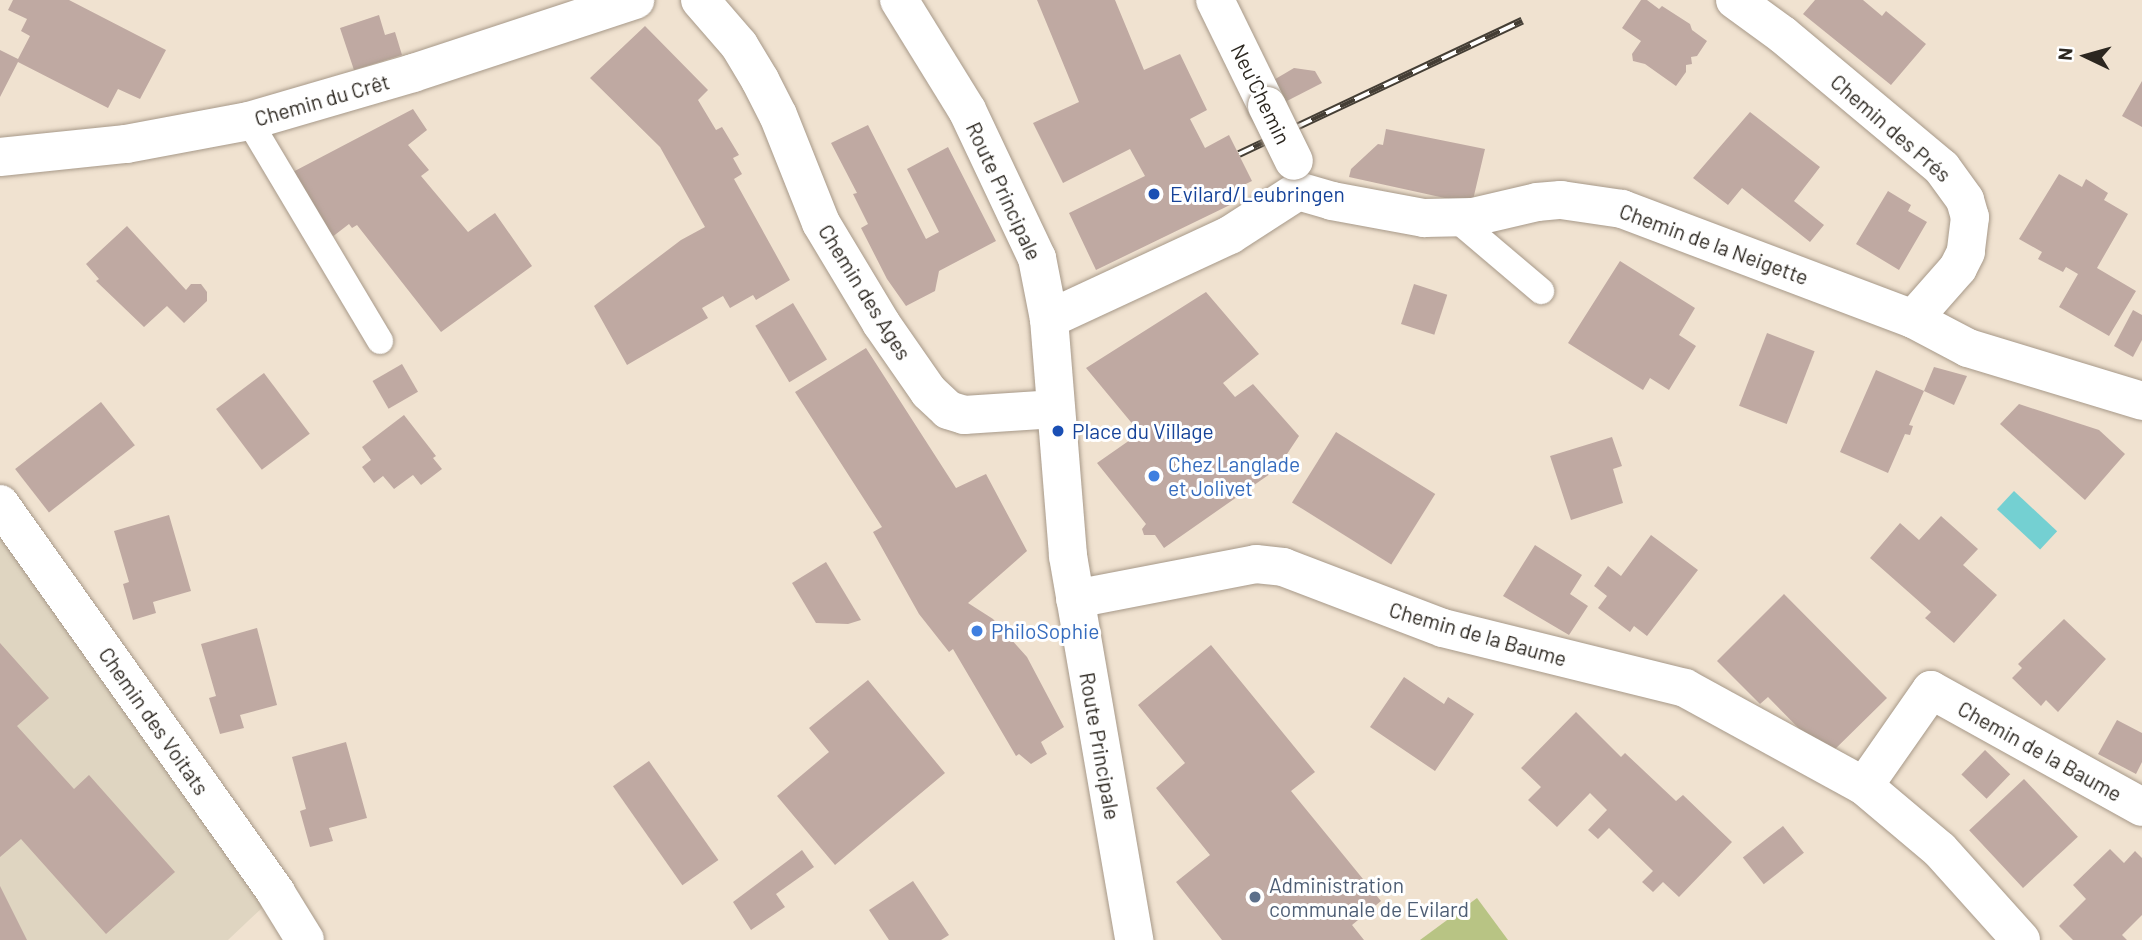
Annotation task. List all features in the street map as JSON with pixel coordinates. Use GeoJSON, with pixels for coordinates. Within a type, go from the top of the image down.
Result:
{"type":"FeatureCollection","features":[{"type":"Feature","properties":{"kind":"street","name":"Chemin du Crêt"},"geometry":{"type":"LineString","coordinates":[[0,157],[126,144],[249,121],[413,74],[635,0]]}},
{"type":"Feature","properties":{"kind":"street","name":"Chemin des Ages"},"geometry":{"type":"LineString","coordinates":[[700,0],[739,45],[760,80],[778,115],[830,240],[881,323],[929,392],[948,410],[964,415],[1056,409]]}},
{"type":"Feature","properties":{"kind":"street","name":"Route Principale"},"geometry":{"type":"LineString","coordinates":[[899,0],[967,110],[1037,258],[1049,319],[1075,599],[1134,940]]}},
{"type":"Feature","properties":{"kind":"street","name":"Neu'Chemin"},"geometry":{"type":"LineString","coordinates":[[1215,0],[1267,106],[1296,176]]}},
{"type":"Feature","properties":{"kind":"street","name":"Chemin des Prés"},"geometry":{"type":"LineString","coordinates":[[1735,0],[1783,35],[1942,168],[1957,185],[1970,217],[1966,252],[1958,268],[1913,319]]}},
{"type":"Feature","properties":{"kind":"street"},"geometry":{"type":"LineString","coordinates":[[1049,319],[1218,241],[1269,213],[1296,176]]}},
{"type":"Feature","properties":{"kind":"street","name":"Chemin de la Neigette"},"geometry":{"type":"LineString","coordinates":[[1296,176],[1332,201],[1411,215],[1473,217],[1537,202],[1605,205],[1913,319],[1969,348],[2142,401]]}},
{"type":"Feature","properties":{"kind":"street","name":"Chemin des Voitats"},"geometry":{"type":"LineString","coordinates":[[0,504],[276,893],[304,940]]}},
{"type":"Feature","properties":{"kind":"street","name":"Chemin de la Baume"},"geometry":{"type":"LineString","coordinates":[[1075,599],[1256,564],[1283,567],[1443,628],[1685,688],[1864,786],[1940,850],[2021,940]]}},
{"type":"Feature","properties":{"kind":"street","name":"Chemin de la Baume"},"geometry":{"type":"LineString","coordinates":[[1864,786],[1931,690],[2142,807]]}},
{"type":"Feature","properties":{"kind":"lane"},"geometry":{"type":"LineString","coordinates":[[249,121],[380,341]]}},
{"type":"Feature","properties":{"kind":"lane"},"geometry":{"type":"LineString","coordinates":[[1455,218],[1541,291]]}},
{"type":"Feature","properties":{"kind":"shaded area"},"geometry":{"type":"Polygon","coordinates":[[[0,525],[265,905],[228,940],[0,940],[0,525]]]}},
{"type":"Feature","properties":{"kind":"green space"},"geometry":{"type":"Polygon","coordinates":[[[1477,898],[1508,940],[1420,940],[1477,898]]]}},
{"type":"Feature","properties":{"kind":"water"},"geometry":{"type":"Polygon","coordinates":[[[2014,491],[2057,531],[2040,550],[1997,509],[2014,491]]]}},
{"type":"Feature","properties":{"kind":"building"},"geometry":{"type":"Polygon","coordinates":[[[13,0],[69,0],[166,50],[140,99],[118,89],[108,108],[18,62],[0,97],[0,50],[18,59],[30,36],[21,31],[27,19],[8,10],[13,0]]]}},
{"type":"Feature","properties":{"kind":"building"},"geometry":{"type":"Polygon","coordinates":[[[1037,0],[1115,0],[1144,70],[1180,54],[1207,110],[1190,119],[1205,148],[1229,135],[1252,181],[1227,193],[1232,204],[1096,270],[1069,213],[1145,176],[1130,149],[1063,183],[1033,123],[1079,102],[1037,0]]]}},
{"type":"Feature","properties":{"kind":"building"},"geometry":{"type":"Polygon","coordinates":[[[1641,0],[1647,0],[1659,9],[1662,6],[1690,24],[1692,30],[1707,41],[1697,56],[1691,57],[1692,64],[1686,65],[1686,72],[1676,86],[1645,64],[1633,61],[1632,54],[1641,41],[1622,28],[1641,0]]]}},
{"type":"Feature","properties":{"kind":"building"},"geometry":{"type":"Polygon","coordinates":[[[1815,0],[1863,0],[1882,16],[1886,11],[1926,44],[1891,85],[1803,14],[1815,0]]]}},
{"type":"Feature","properties":{"kind":"building"},"geometry":{"type":"Polygon","coordinates":[[[379,15],[385,35],[395,32],[402,55],[354,70],[340,28],[379,15]]]}},
{"type":"Feature","properties":{"kind":"building"},"geometry":{"type":"Polygon","coordinates":[[[645,26],[708,90],[698,100],[716,130],[722,127],[739,155],[733,158],[742,174],[734,179],[790,280],[756,300],[753,295],[730,308],[723,296],[702,308],[708,318],[627,365],[594,306],[681,240],[705,227],[660,147],[590,78],[645,26]]]}},
{"type":"Feature","properties":{"kind":"building"},"geometry":{"type":"Polygon","coordinates":[[[1294,68],[1315,71],[1322,83],[1283,103],[1272,81],[1294,68]]]}},
{"type":"Feature","properties":{"kind":"building"},"geometry":{"type":"Polygon","coordinates":[[[2142,81],[2142,127],[2122,116],[2142,81]]]}},
{"type":"Feature","properties":{"kind":"building"},"geometry":{"type":"Polygon","coordinates":[[[413,109],[427,130],[408,145],[429,170],[421,176],[468,232],[495,213],[532,266],[441,332],[357,225],[352,228],[349,224],[327,241],[289,174],[413,109]]]}},
{"type":"Feature","properties":{"kind":"building"},"geometry":{"type":"Polygon","coordinates":[[[1750,112],[1820,167],[1794,201],[1824,225],[1810,242],[1742,188],[1728,205],[1693,178],[1750,112]]]}},
{"type":"Feature","properties":{"kind":"building"},"geometry":{"type":"Polygon","coordinates":[[[868,125],[926,239],[939,232],[907,169],[948,147],[996,241],[939,271],[935,291],[906,306],[887,279],[861,228],[868,224],[853,194],[857,193],[831,143],[868,125]]]}},
{"type":"Feature","properties":{"kind":"building"},"geometry":{"type":"Polygon","coordinates":[[[1386,129],[1485,149],[1472,204],[1349,177],[1351,169],[1378,144],[1383,145],[1386,129]]]}},
{"type":"Feature","properties":{"kind":"building"},"geometry":{"type":"Polygon","coordinates":[[[2059,174],[2082,187],[2086,179],[2108,193],[2104,200],[2128,214],[2097,268],[2136,291],[2109,336],[2059,307],[2078,274],[2066,267],[2063,272],[2038,259],[2042,252],[2019,239],[2059,174]]]}},
{"type":"Feature","properties":{"kind":"building"},"geometry":{"type":"Polygon","coordinates":[[[1888,191],[1911,205],[1908,211],[1927,222],[1899,270],[1856,244],[1888,191]]]}},
{"type":"Feature","properties":{"kind":"building"},"geometry":{"type":"Polygon","coordinates":[[[127,226],[186,290],[191,284],[201,284],[207,292],[207,301],[184,323],[167,306],[144,327],[96,281],[99,279],[86,264],[127,226]]]}},
{"type":"Feature","properties":{"kind":"building"},"geometry":{"type":"Polygon","coordinates":[[[1620,261],[1695,308],[1679,335],[1696,346],[1669,390],[1650,378],[1643,390],[1568,343],[1620,261]]]}},
{"type":"Feature","properties":{"kind":"building"},"geometry":{"type":"Polygon","coordinates":[[[1414,284],[1447,295],[1434,335],[1401,324],[1414,284]]]}},
{"type":"Feature","properties":{"kind":"building"},"geometry":{"type":"Polygon","coordinates":[[[1206,292],[1259,354],[1223,383],[1235,397],[1253,384],[1299,436],[1277,469],[1164,548],[1155,535],[1144,535],[1142,529],[1146,524],[1097,463],[1140,433],[1086,368],[1206,292]]]}},
{"type":"Feature","properties":{"kind":"building"},"geometry":{"type":"Polygon","coordinates":[[[793,303],[827,360],[789,382],[755,326],[793,303]]]}},
{"type":"Feature","properties":{"kind":"building"},"geometry":{"type":"Polygon","coordinates":[[[2133,310],[2142,315],[2142,340],[2133,357],[2114,346],[2133,310]]]}},
{"type":"Feature","properties":{"kind":"building"},"geometry":{"type":"Polygon","coordinates":[[[1767,333],[1815,351],[1787,424],[1739,406],[1767,333]]]}},
{"type":"Feature","properties":{"kind":"building"},"geometry":{"type":"Polygon","coordinates":[[[866,348],[956,488],[986,474],[1027,551],[968,603],[993,619],[1027,657],[1064,727],[1041,742],[1047,754],[1031,764],[1019,754],[1016,756],[953,649],[949,652],[919,614],[873,532],[882,527],[795,392],[866,348]]]}},
{"type":"Feature","properties":{"kind":"building"},"geometry":{"type":"Polygon","coordinates":[[[402,364],[418,392],[389,409],[373,381],[402,364]]]}},
{"type":"Feature","properties":{"kind":"building"},"geometry":{"type":"Polygon","coordinates":[[[1934,367],[1967,376],[1954,405],[1924,391],[1934,367]]]}},
{"type":"Feature","properties":{"kind":"building"},"geometry":{"type":"Polygon","coordinates":[[[1876,370],[1924,391],[1909,425],[1913,426],[1910,435],[1905,434],[1888,473],[1840,452],[1876,370]]]}},
{"type":"Feature","properties":{"kind":"building"},"geometry":{"type":"Polygon","coordinates":[[[264,373],[310,434],[262,470],[216,409],[264,373]]]}},
{"type":"Feature","properties":{"kind":"building"},"geometry":{"type":"Polygon","coordinates":[[[101,402],[135,445],[49,512],[15,469],[101,402]]]}},
{"type":"Feature","properties":{"kind":"building"},"geometry":{"type":"Polygon","coordinates":[[[2019,404],[2099,430],[2125,454],[2085,500],[2000,424],[2019,404]]]}},
{"type":"Feature","properties":{"kind":"building"},"geometry":{"type":"Polygon","coordinates":[[[404,415],[436,456],[433,458],[442,469],[421,485],[413,475],[394,489],[383,476],[374,483],[362,467],[371,460],[362,447],[404,415]]]}},
{"type":"Feature","properties":{"kind":"building"},"geometry":{"type":"Polygon","coordinates":[[[1336,432],[1435,494],[1391,564],[1292,502],[1336,432]]]}},
{"type":"Feature","properties":{"kind":"building"},"geometry":{"type":"Polygon","coordinates":[[[1612,437],[1622,466],[1613,469],[1623,503],[1571,520],[1550,456],[1612,437]]]}},
{"type":"Feature","properties":{"kind":"building"},"geometry":{"type":"Polygon","coordinates":[[[169,515],[191,591],[153,602],[156,613],[133,620],[123,584],[129,582],[114,531],[169,515]]]}},
{"type":"Feature","properties":{"kind":"building"},"geometry":{"type":"Polygon","coordinates":[[[1941,516],[1978,549],[1963,565],[1997,595],[1954,643],[1925,618],[1931,612],[1870,558],[1900,523],[1919,540],[1941,516]]]}},
{"type":"Feature","properties":{"kind":"building"},"geometry":{"type":"Polygon","coordinates":[[[1651,535],[1698,570],[1647,636],[1634,626],[1630,632],[1598,608],[1607,596],[1594,586],[1608,566],[1621,576],[1651,535]]]}},
{"type":"Feature","properties":{"kind":"building"},"geometry":{"type":"Polygon","coordinates":[[[1535,545],[1582,575],[1570,594],[1588,606],[1569,635],[1503,596],[1535,545]]]}},
{"type":"Feature","properties":{"kind":"building"},"geometry":{"type":"Polygon","coordinates":[[[826,562],[861,620],[848,624],[816,623],[792,583],[826,562]]]}},
{"type":"Feature","properties":{"kind":"building"},"geometry":{"type":"Polygon","coordinates":[[[1784,594],[1887,698],[1827,757],[1768,697],[1760,704],[1717,661],[1784,594]]]}},
{"type":"Feature","properties":{"kind":"building"},"geometry":{"type":"Polygon","coordinates":[[[2064,619],[2106,659],[2058,712],[2046,700],[2041,706],[2012,678],[2022,668],[2018,664],[2064,619]]]}},
{"type":"Feature","properties":{"kind":"building"},"geometry":{"type":"Polygon","coordinates":[[[257,628],[277,705],[240,715],[244,728],[220,734],[209,698],[216,696],[201,644],[257,628]]]}},
{"type":"Feature","properties":{"kind":"building"},"geometry":{"type":"Polygon","coordinates":[[[0,643],[49,698],[17,726],[74,789],[89,775],[175,872],[106,934],[21,839],[0,857],[0,643]]]}},
{"type":"Feature","properties":{"kind":"building"},"geometry":{"type":"Polygon","coordinates":[[[1211,645],[1315,772],[1291,791],[1381,901],[1352,925],[1364,940],[1222,940],[1176,882],[1210,855],[1156,788],[1185,763],[1138,705],[1211,645]]]}},
{"type":"Feature","properties":{"kind":"building"},"geometry":{"type":"Polygon","coordinates":[[[1404,677],[1444,704],[1448,697],[1474,714],[1435,771],[1370,727],[1404,677]]]}},
{"type":"Feature","properties":{"kind":"building"},"geometry":{"type":"Polygon","coordinates":[[[868,680],[945,773],[835,865],[777,796],[829,752],[809,728],[868,680]]]}},
{"type":"Feature","properties":{"kind":"building"},"geometry":{"type":"Polygon","coordinates":[[[1576,712],[1621,757],[1625,753],[1676,801],[1683,795],[1732,842],[1679,897],[1663,882],[1653,892],[1642,882],[1653,871],[1609,828],[1598,839],[1588,830],[1607,810],[1590,793],[1557,827],[1528,800],[1541,787],[1521,768],[1576,712]]]}},
{"type":"Feature","properties":{"kind":"building"},"geometry":{"type":"Polygon","coordinates":[[[2117,720],[2142,733],[2142,762],[2136,774],[2098,754],[2117,720]]]}},
{"type":"Feature","properties":{"kind":"building"},"geometry":{"type":"Polygon","coordinates":[[[346,742],[367,818],[329,828],[333,841],[310,847],[300,811],[306,809],[292,757],[346,742]]]}},
{"type":"Feature","properties":{"kind":"building"},"geometry":{"type":"Polygon","coordinates":[[[1985,750],[2010,774],[1987,799],[1961,774],[1985,750]]]}},
{"type":"Feature","properties":{"kind":"building"},"geometry":{"type":"Polygon","coordinates":[[[649,761],[718,860],[682,885],[613,786],[649,761]]]}},
{"type":"Feature","properties":{"kind":"building"},"geometry":{"type":"Polygon","coordinates":[[[2024,779],[2078,837],[2023,888],[1969,830],[2024,779]]]}},
{"type":"Feature","properties":{"kind":"building"},"geometry":{"type":"Polygon","coordinates":[[[1783,826],[1804,853],[1764,884],[1743,857],[1783,826]]]}},
{"type":"Feature","properties":{"kind":"building"},"geometry":{"type":"Polygon","coordinates":[[[2110,849],[2124,863],[2135,851],[2142,858],[2142,915],[2122,935],[2127,940],[2073,940],[2059,926],[2086,899],[2073,885],[2110,849]]]}},
{"type":"Feature","properties":{"kind":"building"},"geometry":{"type":"Polygon","coordinates":[[[802,850],[814,867],[776,894],[785,907],[751,930],[733,902],[802,850]]]}},
{"type":"Feature","properties":{"kind":"building"},"geometry":{"type":"Polygon","coordinates":[[[913,881],[949,935],[941,940],[889,940],[869,910],[913,881]]]}},
{"type":"Feature","properties":{"kind":"building"},"geometry":{"type":"Polygon","coordinates":[[[0,886],[27,940],[0,940],[0,886]]]}},
{"type":"Feature","properties":{"kind":"railway"},"geometry":{"type":"LineString","coordinates":[[1239,154],[1522,21]]}},
{"type":"Feature","properties":{"kind":"place","name":"Evilard/Leubringen"},"geometry":{"type":"Point","coordinates":[1154,194]}},
{"type":"Feature","properties":{"kind":"place","name":"Place du Village"},"geometry":{"type":"Point","coordinates":[1058,431]}},
{"type":"Feature","properties":{"kind":"place","name":"Chez Langlade et Jolivet"},"geometry":{"type":"Point","coordinates":[1154,476]}},
{"type":"Feature","properties":{"kind":"place","name":"PhiloSophie"},"geometry":{"type":"Point","coordinates":[977,631]}},
{"type":"Feature","properties":{"kind":"place","name":"Administration communale de Evilard"},"geometry":{"type":"Point","coordinates":[1255,897]}}]}
